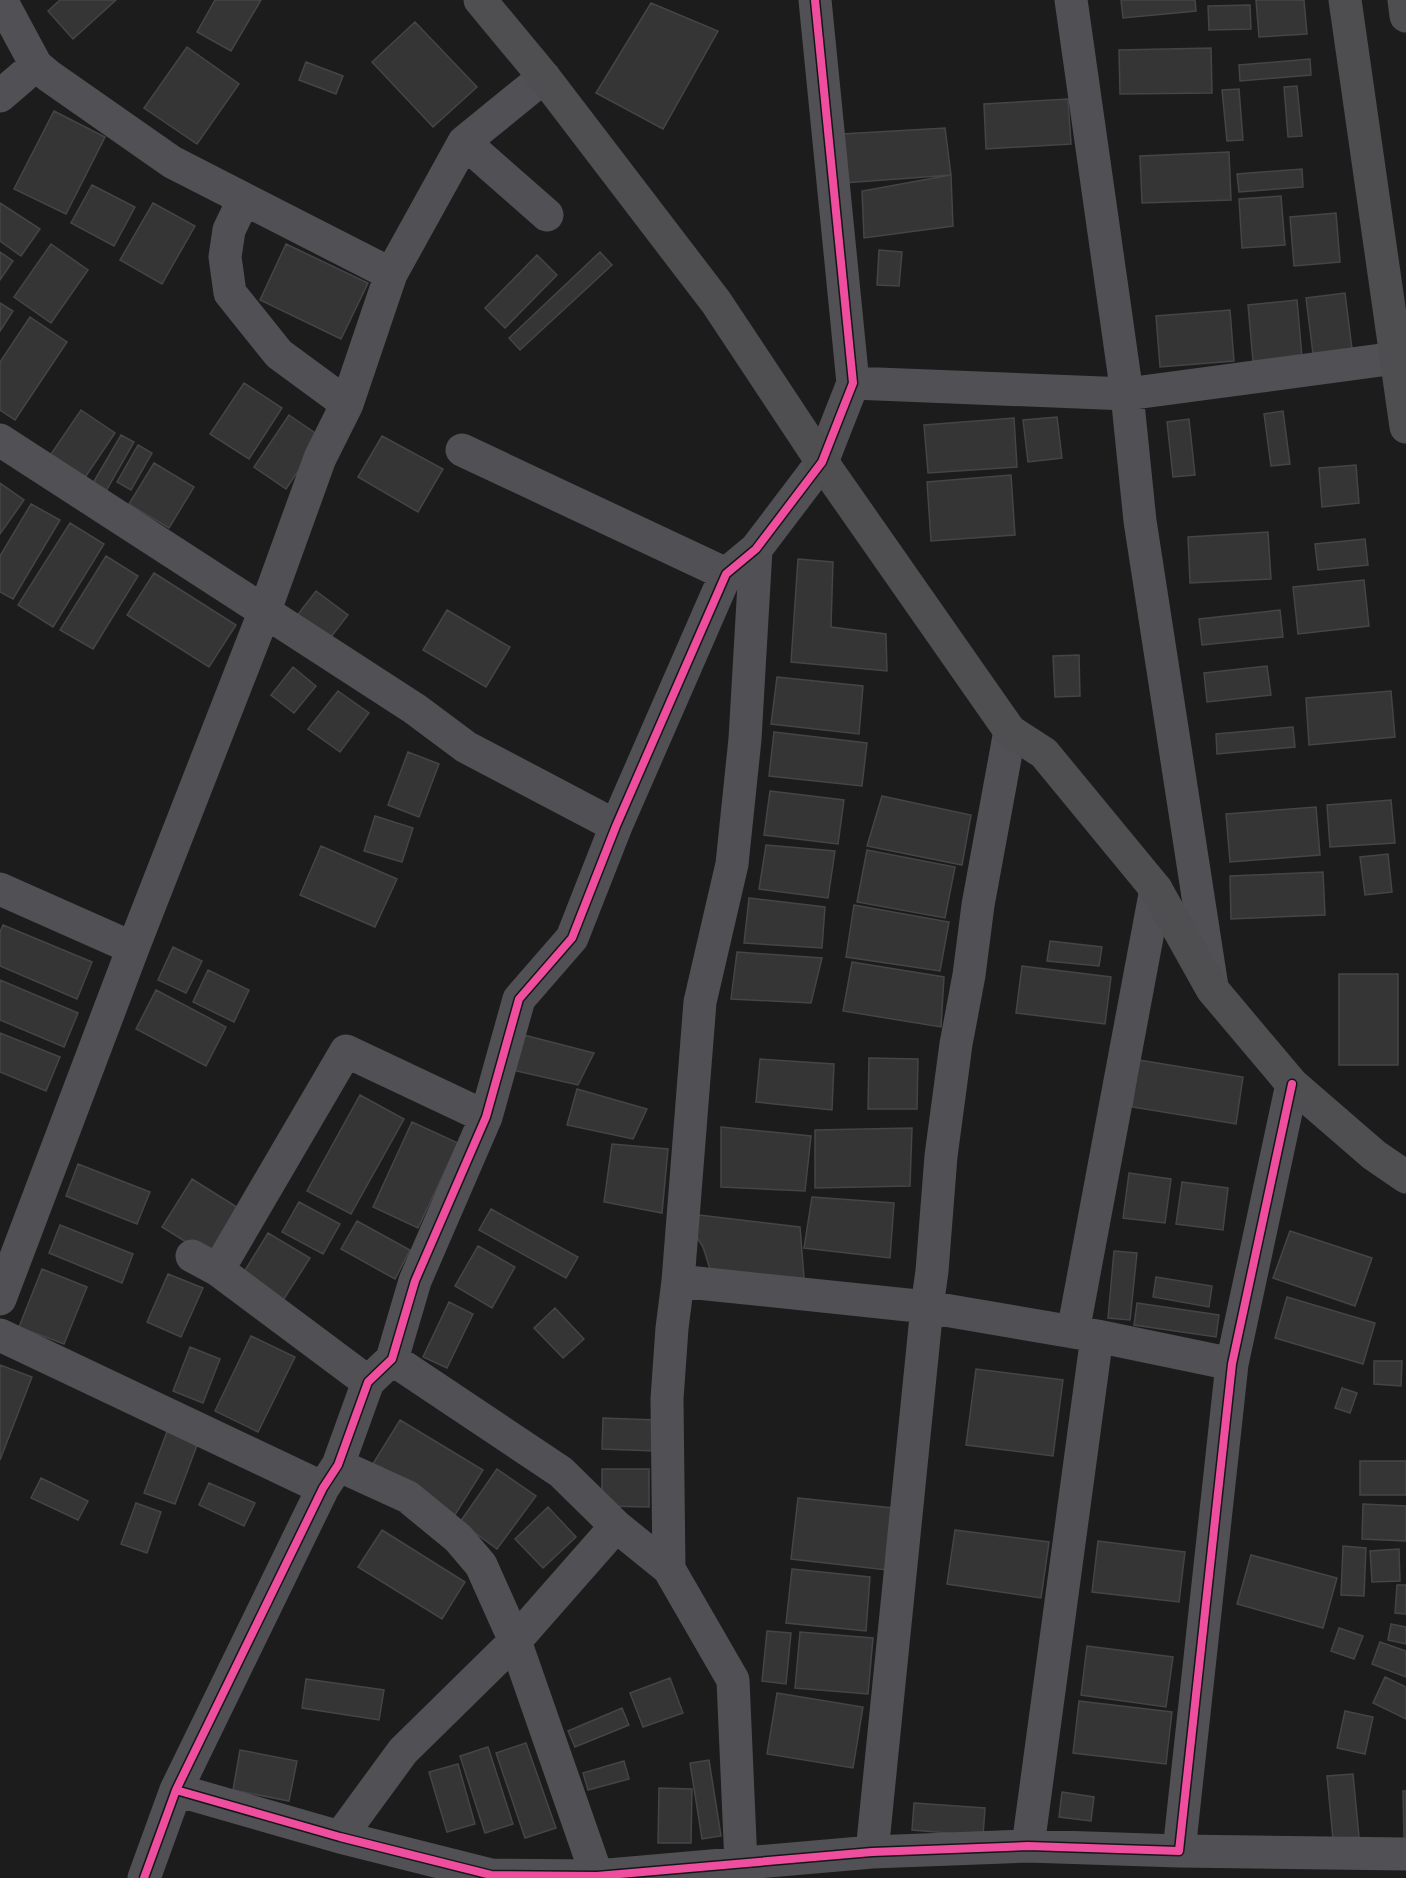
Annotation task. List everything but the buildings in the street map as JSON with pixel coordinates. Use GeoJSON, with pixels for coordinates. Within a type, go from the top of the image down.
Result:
{"type":"FeatureCollection","features":[{"type":"Feature","properties":{"kind":"main road"},"geometry":{"type":"LineString","coordinates":[[1345,0],[1406,427]]}},
{"type":"Feature","properties":{"kind":"main road"},"geometry":{"type":"LineString","coordinates":[[1404,0],[1406,16]]}},
{"type":"Feature","properties":{"kind":"street"},"geometry":{"type":"LineString","coordinates":[[1,0],[36,65],[172,162],[391,274]]}},
{"type":"Feature","properties":{"kind":"street"},"geometry":{"type":"LineString","coordinates":[[480,0],[544,77],[716,302],[822,462],[1010,731],[1044,753],[1156,889],[1212,989],[1292,1084],[1374,1155],[1406,1177]]}},
{"type":"Feature","properties":{"kind":"street"},"geometry":{"type":"LineString","coordinates":[[144,1878],[176,1790],[331,1477],[368,1382],[392,1359],[416,1281],[486,1117],[519,999],[572,938],[616,826],[726,574],[756,549],[822,462],[853,383],[815,0]]}},
{"type":"Feature","properties":{"kind":"street"},"geometry":{"type":"LineString","coordinates":[[1071,0],[1127,394],[1140,521],[1212,989]]}},
{"type":"Feature","properties":{"kind":"street"},"geometry":{"type":"LineString","coordinates":[[0,96],[36,65]]}},
{"type":"Feature","properties":{"kind":"street"},"geometry":{"type":"LineString","coordinates":[[0,1299],[133,948],[264,613],[320,458],[347,404],[391,274],[464,142],[544,77]]}},
{"type":"Feature","properties":{"kind":"street"},"geometry":{"type":"LineString","coordinates":[[464,142],[547,215]]}},
{"type":"Feature","properties":{"kind":"street"},"geometry":{"type":"LineString","coordinates":[[244,199],[229,230],[225,257],[230,293],[279,354],[347,404]]}},
{"type":"Feature","properties":{"kind":"street"},"geometry":{"type":"LineString","coordinates":[[853,383],[1127,394],[1396,358]]}},
{"type":"Feature","properties":{"kind":"street"},"geometry":{"type":"LineString","coordinates":[[0,440],[264,613],[416,709],[466,747],[616,826]]}},
{"type":"Feature","properties":{"kind":"street"},"geometry":{"type":"LineString","coordinates":[[462,450],[726,574]]}},
{"type":"Feature","properties":{"kind":"street"},"geometry":{"type":"LineString","coordinates":[[669,1569],[667,1399],[672,1328],[678,1281],[700,1002],[732,864],[745,739],[756,549]]}},
{"type":"Feature","properties":{"kind":"street"},"geometry":{"type":"LineString","coordinates":[[872,1852],[932,1271],[941,1156],[978,905],[1010,731]]}},
{"type":"Feature","properties":{"kind":"street"},"geometry":{"type":"LineString","coordinates":[[0,889],[133,948]]}},
{"type":"Feature","properties":{"kind":"street"},"geometry":{"type":"LineString","coordinates":[[1028,1845],[1085,1334],[1156,889]]}},
{"type":"Feature","properties":{"kind":"street"},"geometry":{"type":"LineString","coordinates":[[368,1382],[205,1263],[346,1051],[486,1117]]}},
{"type":"Feature","properties":{"kind":"street"},"geometry":{"type":"LineString","coordinates":[[1179,1851],[1232,1364],[1292,1084]]}},
{"type":"Feature","properties":{"kind":"street"},"geometry":{"type":"LineString","coordinates":[[678,1281],[927,1307],[1085,1334],[1232,1364]]}},
{"type":"Feature","properties":{"kind":"street"},"geometry":{"type":"LineString","coordinates":[[0,1335],[331,1477],[408,1497],[458,1538],[481,1565],[515,1641],[597,1876]]}},
{"type":"Feature","properties":{"kind":"street"},"geometry":{"type":"LineString","coordinates":[[392,1359],[561,1472],[616,1526],[669,1569],[733,1680],[741,1864]]}},
{"type":"Feature","properties":{"kind":"street"},"geometry":{"type":"LineString","coordinates":[[340,1837],[403,1751],[515,1641],[616,1526]]}},
{"type":"Feature","properties":{"kind":"street"},"geometry":{"type":"LineString","coordinates":[[176,1790],[340,1837],[491,1875],[597,1876],[872,1852],[1028,1845],[1179,1851],[1406,1854]]}},
{"type":"Feature","properties":{"kind":"cycle path"},"geometry":{"type":"LineString","coordinates":[[144,1878],[176,1790],[323,1488],[338,1465],[368,1382],[392,1359],[415,1281],[486,1117],[519,999],[572,938],[616,826],[726,574],[756,549],[822,462],[853,383],[815,0]]}},
{"type":"Feature","properties":{"kind":"cycle path"},"geometry":{"type":"LineString","coordinates":[[176,1790],[340,1837],[491,1875],[597,1876],[872,1852],[1028,1846],[1179,1851],[1232,1364],[1292,1084]]}}]}
